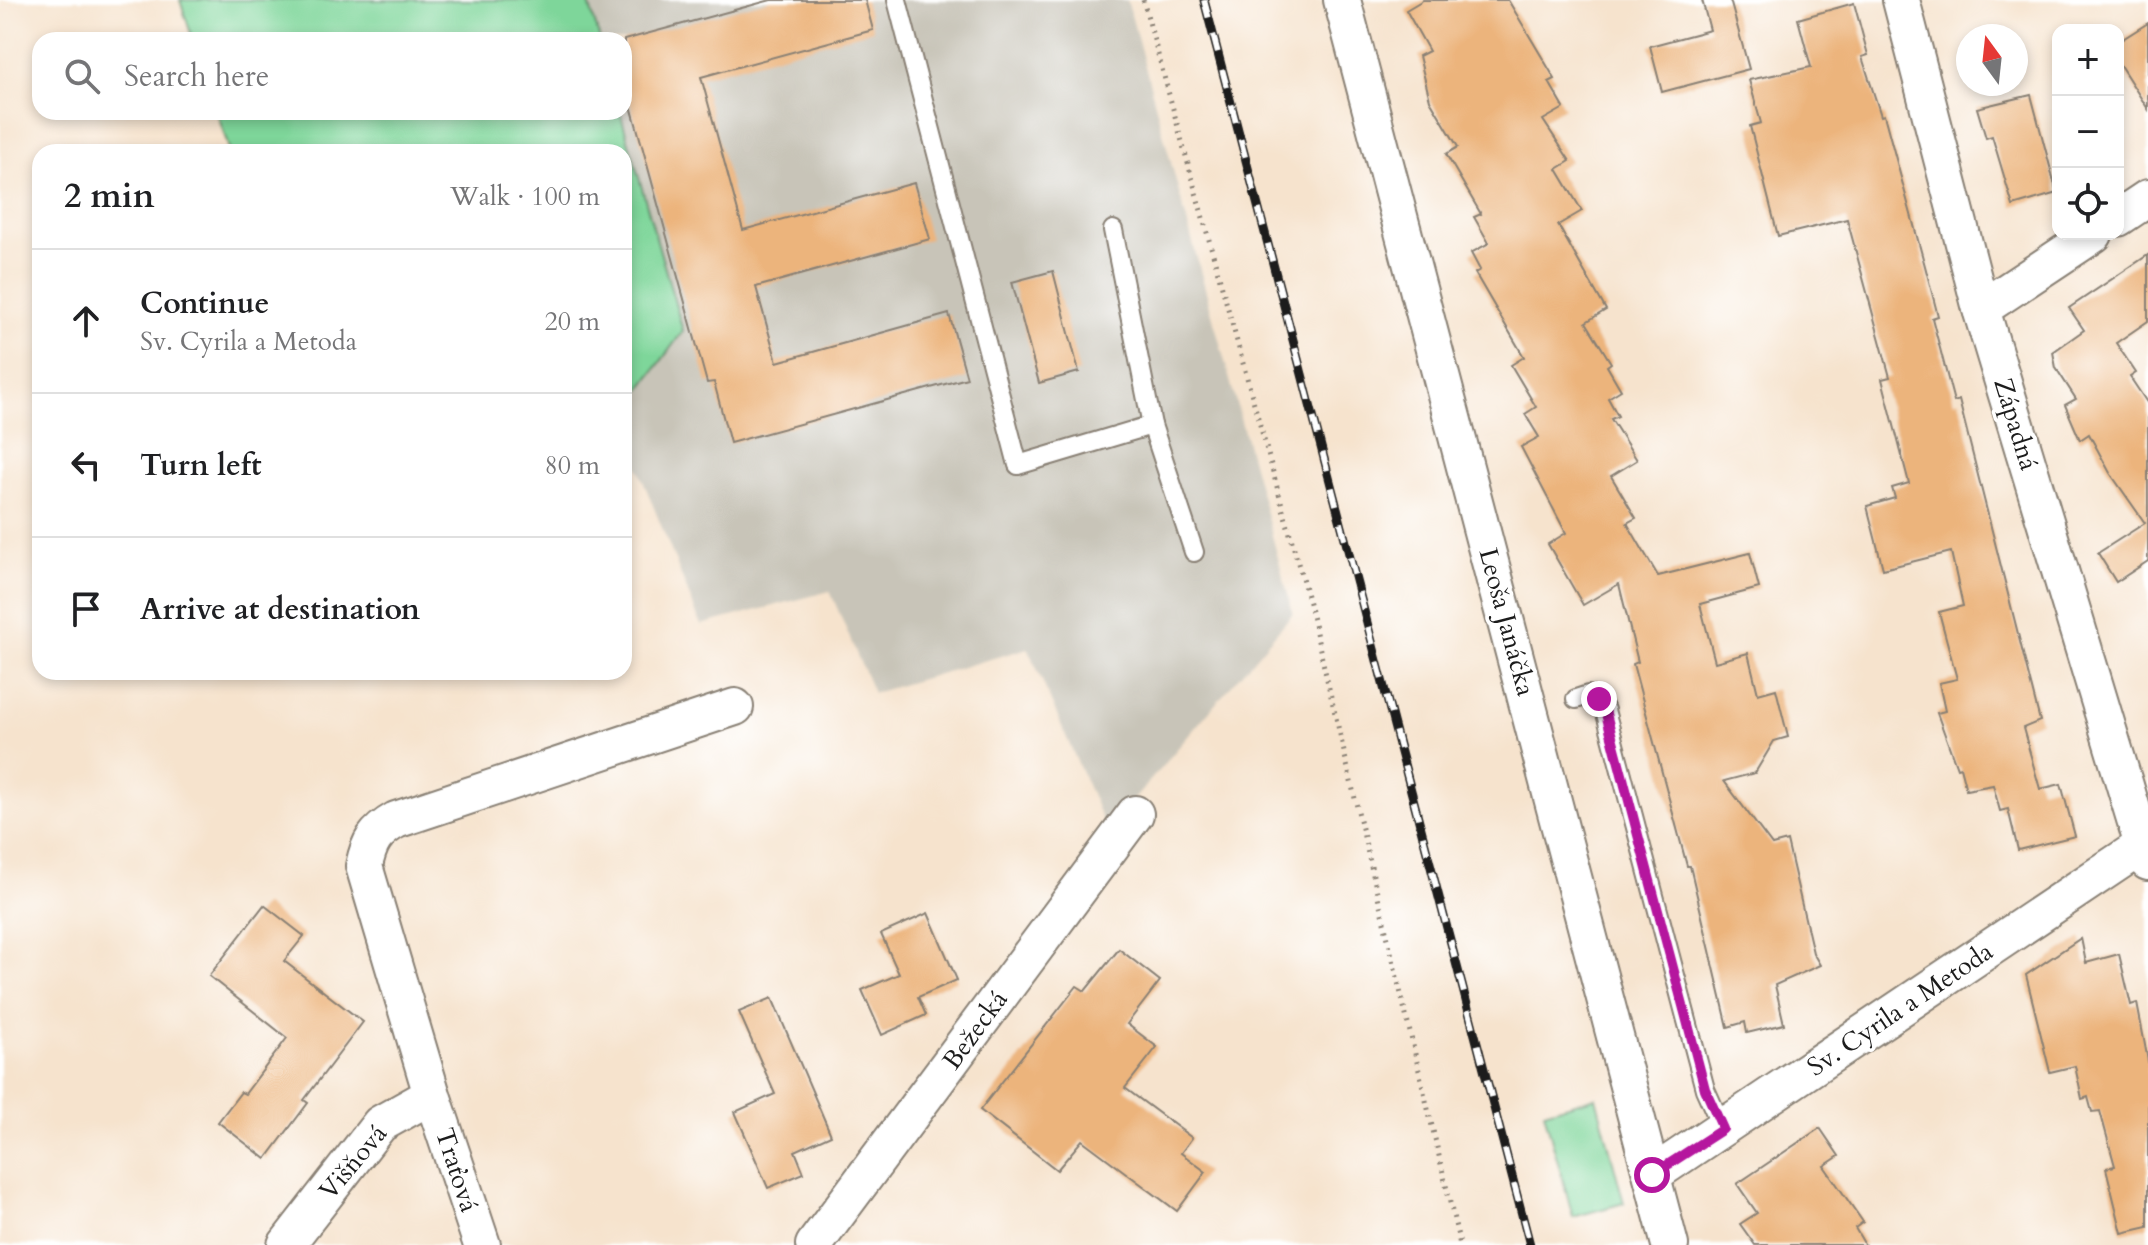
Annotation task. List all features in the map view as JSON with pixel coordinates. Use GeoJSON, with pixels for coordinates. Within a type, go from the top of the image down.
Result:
{"type":"FeatureCollection","features":[{"type":"Feature","properties":{"kind":"street","name":"Leoša Janáčka"},"geometry":{"type":"LineString","coordinates":[[1342,0],[1670,1245]]}},
{"type":"Feature","properties":{"kind":"street","name":"Západná"},"geometry":{"type":"LineString","coordinates":[[1901,0],[1981,309],[2147,850]]}},
{"type":"Feature","properties":{"kind":"street"},"geometry":{"type":"LineString","coordinates":[[2124,214],[2148,198]]}},
{"type":"Feature","properties":{"kind":"street"},"geometry":{"type":"LineString","coordinates":[[1981,309],[2085,240]]}},
{"type":"Feature","properties":{"kind":"street","name":"Traťová"},"geometry":{"type":"LineString","coordinates":[[482,1245],[432,1095],[364,866],[376,832],[396,820],[735,707]]}},
{"type":"Feature","properties":{"kind":"street","name":"Bežecká"},"geometry":{"type":"LineString","coordinates":[[814,1245],[1135,814]]}},
{"type":"Feature","properties":{"kind":"street","name":"Sv. Cyrila a Metoda"},"geometry":{"type":"LineString","coordinates":[[1652,1175],[2147,850]]}},
{"type":"Feature","properties":{"kind":"street","name":"Višňová"},"geometry":{"type":"LineString","coordinates":[[286,1245],[380,1124],[432,1095]]}},
{"type":"Feature","properties":{"kind":"lane"},"geometry":{"type":"LineString","coordinates":[[897,0],[1018,465],[1152,425]]}},
{"type":"Feature","properties":{"kind":"lane"},"geometry":{"type":"LineString","coordinates":[[1113,230],[1152,425],[1194,552]]}},
{"type":"Feature","properties":{"kind":"lane"},"geometry":{"type":"LineString","coordinates":[[1576,699],[1588,695],[1599,699],[1605,710],[1705,1089],[1723,1129]]}},
{"type":"Feature","properties":{"kind":"path"},"geometry":{"type":"LineString","coordinates":[[1143,0],[1309,603],[1460,1245]]}},
{"type":"Feature","properties":{"kind":"shaded area"},"geometry":{"type":"Polygon","coordinates":[[[588,0],[1127,0],[1293,613],[1107,831],[1028,648],[873,693],[830,591],[701,625],[632,453],[632,401],[683,331],[632,154],[632,144],[629,144],[622,120],[632,120],[632,32],[598,32],[588,0]]]}},
{"type":"Feature","properties":{"kind":"green space"},"geometry":{"type":"Polygon","coordinates":[[[180,0],[588,0],[598,32],[190,32],[180,0]]]}},
{"type":"Feature","properties":{"kind":"green space"},"geometry":{"type":"Polygon","coordinates":[[[220,120],[622,120],[629,144],[227,144],[220,120]]]}},
{"type":"Feature","properties":{"kind":"green space"},"geometry":{"type":"Polygon","coordinates":[[[632,154],[683,331],[632,401],[632,154]]]}},
{"type":"Feature","properties":{"kind":"green space"},"geometry":{"type":"Polygon","coordinates":[[[1596,1097],[1624,1203],[1573,1217],[1544,1112],[1596,1097]]]}},
{"type":"Feature","properties":{"kind":"building"},"geometry":{"type":"Polygon","coordinates":[[[771,0],[865,0],[873,30],[701,77],[743,230],[914,183],[930,239],[756,287],[777,362],[949,314],[967,378],[730,443],[714,382],[707,383],[632,109],[632,38],[771,0]]]}},
{"type":"Feature","properties":{"kind":"building"},"geometry":{"type":"Polygon","coordinates":[[[1423,0],[1508,0],[1555,79],[1549,82],[1564,108],[1543,120],[1570,161],[1557,169],[1582,211],[1558,225],[1606,310],[1586,322],[1611,363],[1607,366],[1621,390],[1608,398],[1618,416],[1611,419],[1637,460],[1611,476],[1636,518],[1627,523],[1658,576],[1750,553],[1759,588],[1700,604],[1715,662],[1748,653],[1758,694],[1776,689],[1788,737],[1774,741],[1755,773],[1724,781],[1772,845],[1787,841],[1813,953],[1820,965],[1775,985],[1784,1024],[1747,1033],[1745,1022],[1728,1027],[1690,866],[1687,866],[1633,664],[1638,662],[1619,584],[1583,605],[1548,544],[1566,533],[1521,447],[1539,437],[1525,414],[1536,407],[1511,365],[1524,357],[1475,273],[1480,270],[1471,253],[1489,243],[1474,217],[1481,214],[1446,154],[1458,147],[1430,100],[1419,56],[1429,51],[1406,10],[1423,0]]]}},
{"type":"Feature","properties":{"kind":"building"},"geometry":{"type":"Polygon","coordinates":[[[1702,0],[1730,0],[1749,69],[1662,92],[1650,46],[1710,30],[1702,0]]]}},
{"type":"Feature","properties":{"kind":"building"},"geometry":{"type":"Polygon","coordinates":[[[1854,3],[1868,55],[1862,57],[1881,116],[1884,115],[1925,266],[1938,316],[1932,318],[1954,402],[1959,400],[2040,721],[2023,728],[2040,789],[2061,784],[2075,836],[2018,850],[2008,809],[2000,811],[1993,785],[1966,790],[1960,767],[1957,768],[1937,713],[1945,711],[1939,683],[1957,679],[1939,612],[1963,606],[1951,552],[1883,569],[1867,506],[1895,498],[1892,488],[1909,483],[1882,379],[1890,377],[1847,219],[1778,236],[1750,126],[1761,123],[1749,80],[1811,67],[1798,19],[1854,3]]]}},
{"type":"Feature","properties":{"kind":"building"},"geometry":{"type":"Polygon","coordinates":[[[2148,23],[2148,109],[2124,71],[2124,38],[2148,23]]]}},
{"type":"Feature","properties":{"kind":"building"},"geometry":{"type":"Polygon","coordinates":[[[2031,95],[2052,174],[2052,194],[2013,206],[1992,136],[1986,138],[1977,108],[2031,95]]]}},
{"type":"Feature","properties":{"kind":"building"},"geometry":{"type":"Polygon","coordinates":[[[2148,255],[2148,321],[2116,343],[2136,373],[2130,377],[2148,404],[2148,561],[2116,582],[2098,553],[2145,523],[2110,473],[2089,434],[2080,440],[2065,405],[2076,399],[2056,368],[2053,352],[2084,330],[2069,308],[2148,255]]]}},
{"type":"Feature","properties":{"kind":"building"},"geometry":{"type":"Polygon","coordinates":[[[1053,271],[1079,372],[1039,383],[1012,282],[1053,271]]]}},
{"type":"Feature","properties":{"kind":"building"},"geometry":{"type":"Polygon","coordinates":[[[264,905],[304,936],[284,961],[363,1022],[304,1100],[308,1103],[266,1159],[218,1122],[241,1092],[245,1094],[287,1038],[209,976],[264,905]]]}},
{"type":"Feature","properties":{"kind":"building"},"geometry":{"type":"Polygon","coordinates":[[[928,913],[957,980],[918,997],[926,1015],[882,1035],[862,990],[899,974],[881,934],[928,913]]]}},
{"type":"Feature","properties":{"kind":"building"},"geometry":{"type":"Polygon","coordinates":[[[2081,938],[2086,963],[2119,954],[2131,1005],[2137,1003],[2148,1061],[2148,1227],[2122,1233],[2106,1168],[2115,1166],[2100,1111],[2092,1112],[2088,1097],[2082,1099],[2075,1066],[2050,1072],[2026,975],[2081,938]]]}},
{"type":"Feature","properties":{"kind":"building"},"geometry":{"type":"Polygon","coordinates":[[[1119,949],[1160,981],[1127,1024],[1157,1047],[1125,1088],[1192,1138],[1181,1153],[1206,1172],[1177,1211],[1082,1140],[1057,1170],[980,1110],[1077,986],[1085,991],[1119,949]]]}},
{"type":"Feature","properties":{"kind":"building"},"geometry":{"type":"Polygon","coordinates":[[[772,998],[831,1135],[795,1151],[804,1173],[768,1188],[735,1112],[775,1094],[739,1012],[772,998]]]}},
{"type":"Feature","properties":{"kind":"building"},"geometry":{"type":"Polygon","coordinates":[[[1820,1128],[1839,1156],[1824,1166],[1863,1222],[1855,1228],[1865,1245],[1755,1245],[1740,1224],[1757,1213],[1737,1184],[1820,1128]]]}},
{"type":"Feature","properties":{"kind":"railway"},"geometry":{"type":"LineString","coordinates":[[1204,0],[1530,1245]]}},
{"type":"Feature","properties":{"kind":"route"},"geometry":{"type":"LineString","coordinates":[[1599,699],[1605,710],[1705,1089],[1723,1129],[1652,1175]]}}]}
